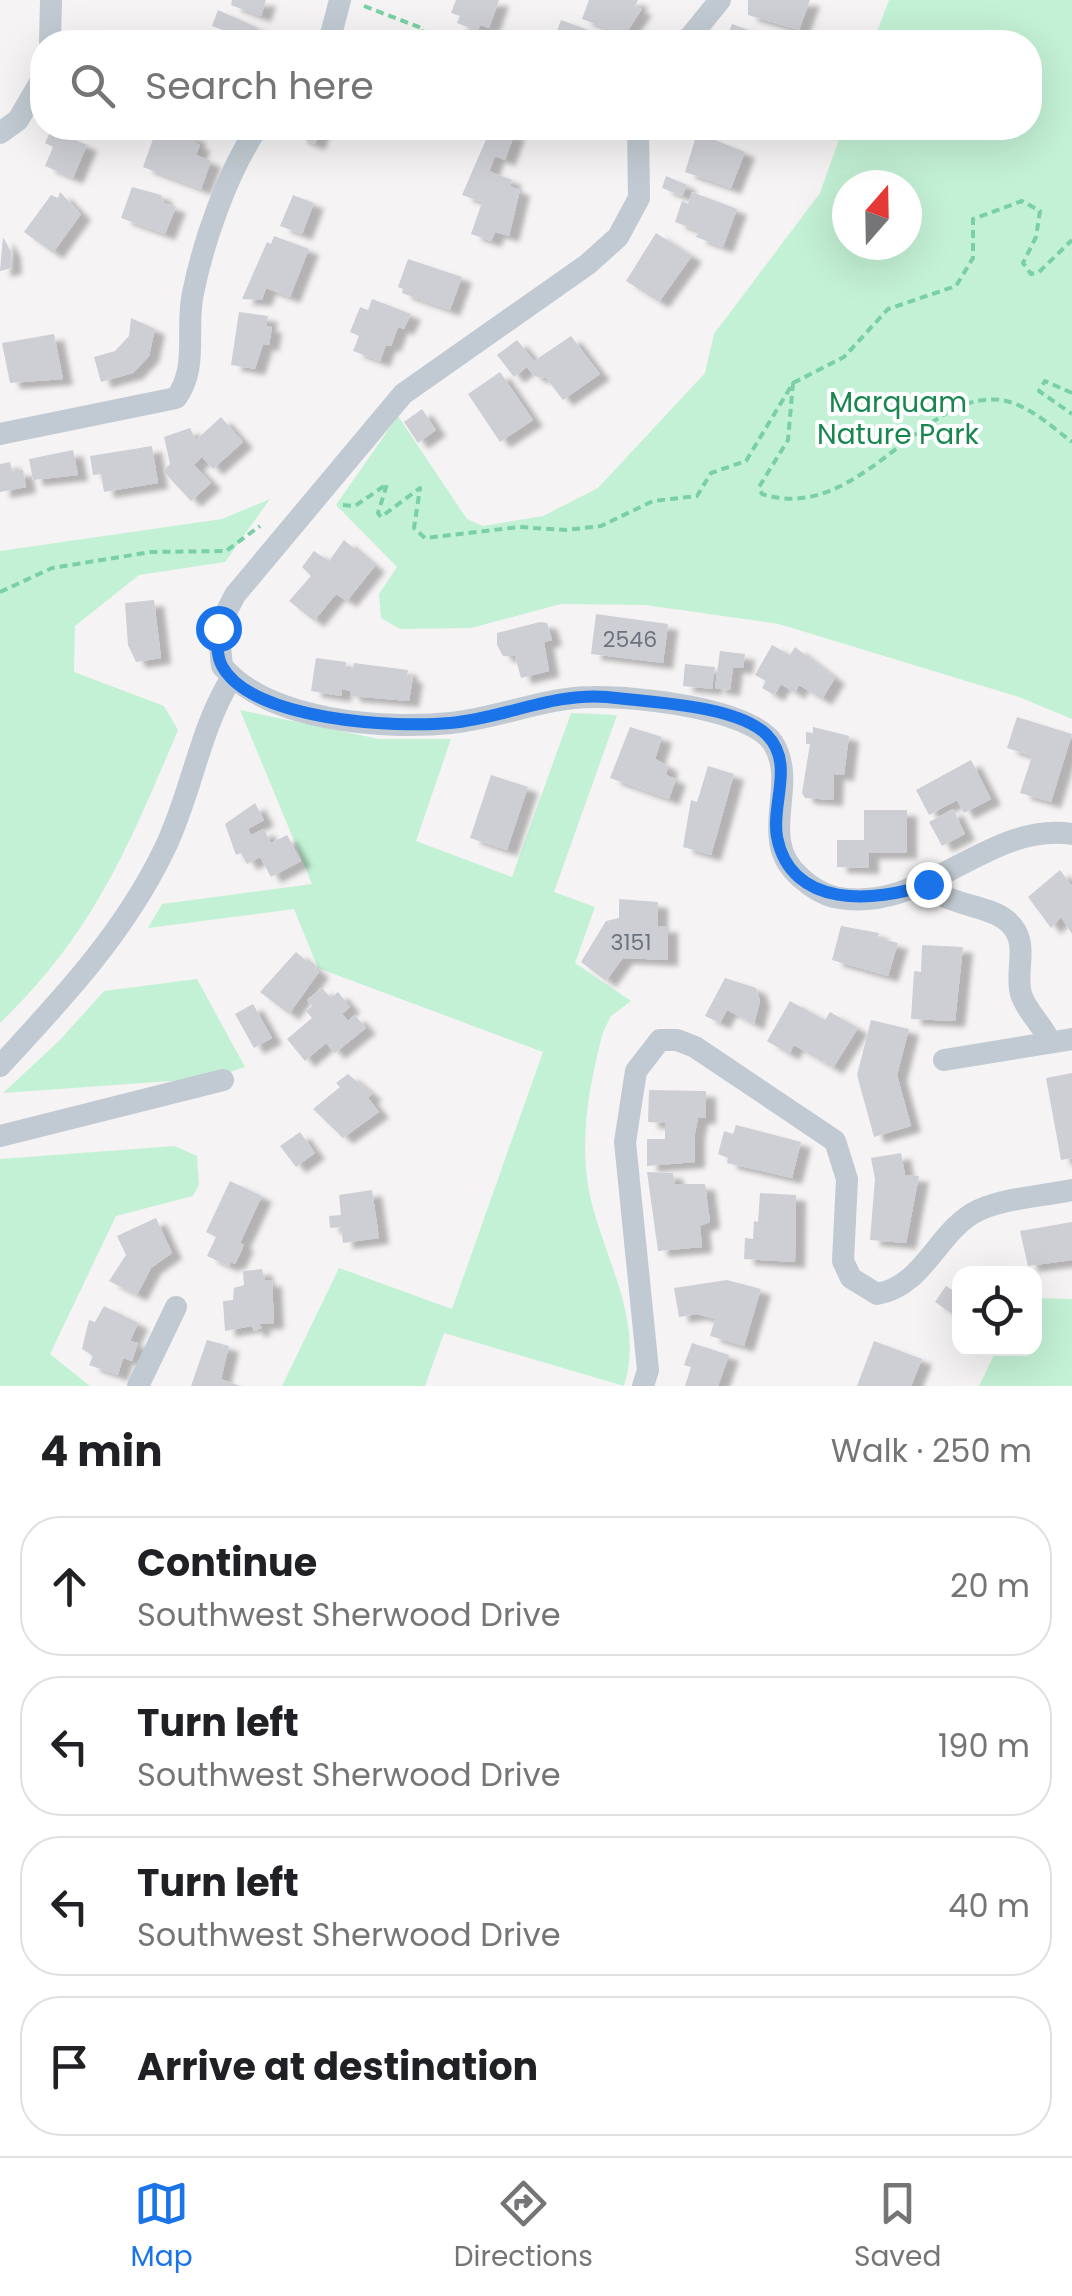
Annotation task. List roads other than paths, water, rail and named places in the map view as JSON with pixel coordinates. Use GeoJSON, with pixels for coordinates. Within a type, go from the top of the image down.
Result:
{"type":"FeatureCollection","features":[{"type":"Feature","properties":{"kind":"street"},"geometry":{"type":"LineString","coordinates":[[50,30],[51,0]]}},
{"type":"Feature","properties":{"kind":"street"},"geometry":{"type":"LineString","coordinates":[[696,30],[720,0]]}},
{"type":"Feature","properties":{"kind":"street"},"geometry":{"type":"LineString","coordinates":[[333,30],[340,1]]}},
{"type":"Feature","properties":{"kind":"street"},"geometry":{"type":"LineString","coordinates":[[0,133],[18,120],[30,100]]}},
{"type":"Feature","properties":{"kind":"street"},"geometry":{"type":"LineString","coordinates":[[0,434],[176,398],[188,379],[195,283],[239,158],[250,140]]}},
{"type":"Feature","properties":{"kind":"street"},"geometry":{"type":"LineString","coordinates":[[639,140],[641,184],[627,225],[588,264],[393,404],[227,606],[217,641],[222,666],[258,694],[311,714],[386,723],[453,723],[592,696],[732,715],[764,732],[780,758],[778,838],[797,874],[835,897],[877,896],[928,884],[1017,840],[1039,833],[1072,834]]}},
{"type":"Feature","properties":{"kind":"street"},"geometry":{"type":"LineString","coordinates":[[0,1066],[87,972],[142,894],[168,842],[213,708],[232,677]]}},
{"type":"Feature","properties":{"kind":"street"},"geometry":{"type":"LineString","coordinates":[[928,884],[938,894],[986,909],[1013,928],[1021,944],[1021,993],[1061,1041]]}},
{"type":"Feature","properties":{"kind":"street"},"geometry":{"type":"LineString","coordinates":[[643,1386],[648,1370],[626,1142],[636,1071],[660,1040],[677,1040],[695,1047],[835,1140],[847,1179],[843,1260],[851,1278],[878,1294],[894,1291],[912,1278],[962,1222],[979,1210],[1072,1190]]}},
{"type":"Feature","properties":{"kind":"street"},"geometry":{"type":"LineString","coordinates":[[944,1060],[1061,1041]]}},
{"type":"Feature","properties":{"kind":"street"},"geometry":{"type":"LineString","coordinates":[[0,1136],[222,1080]]}},
{"type":"Feature","properties":{"kind":"street"},"geometry":{"type":"LineString","coordinates":[[138,1386],[176,1306]]}},
{"type":"Feature","properties":{"kind":"park label","name":"Marquam Nature Park"},"geometry":{"type":"Point","coordinates":[898,418]}}]}
